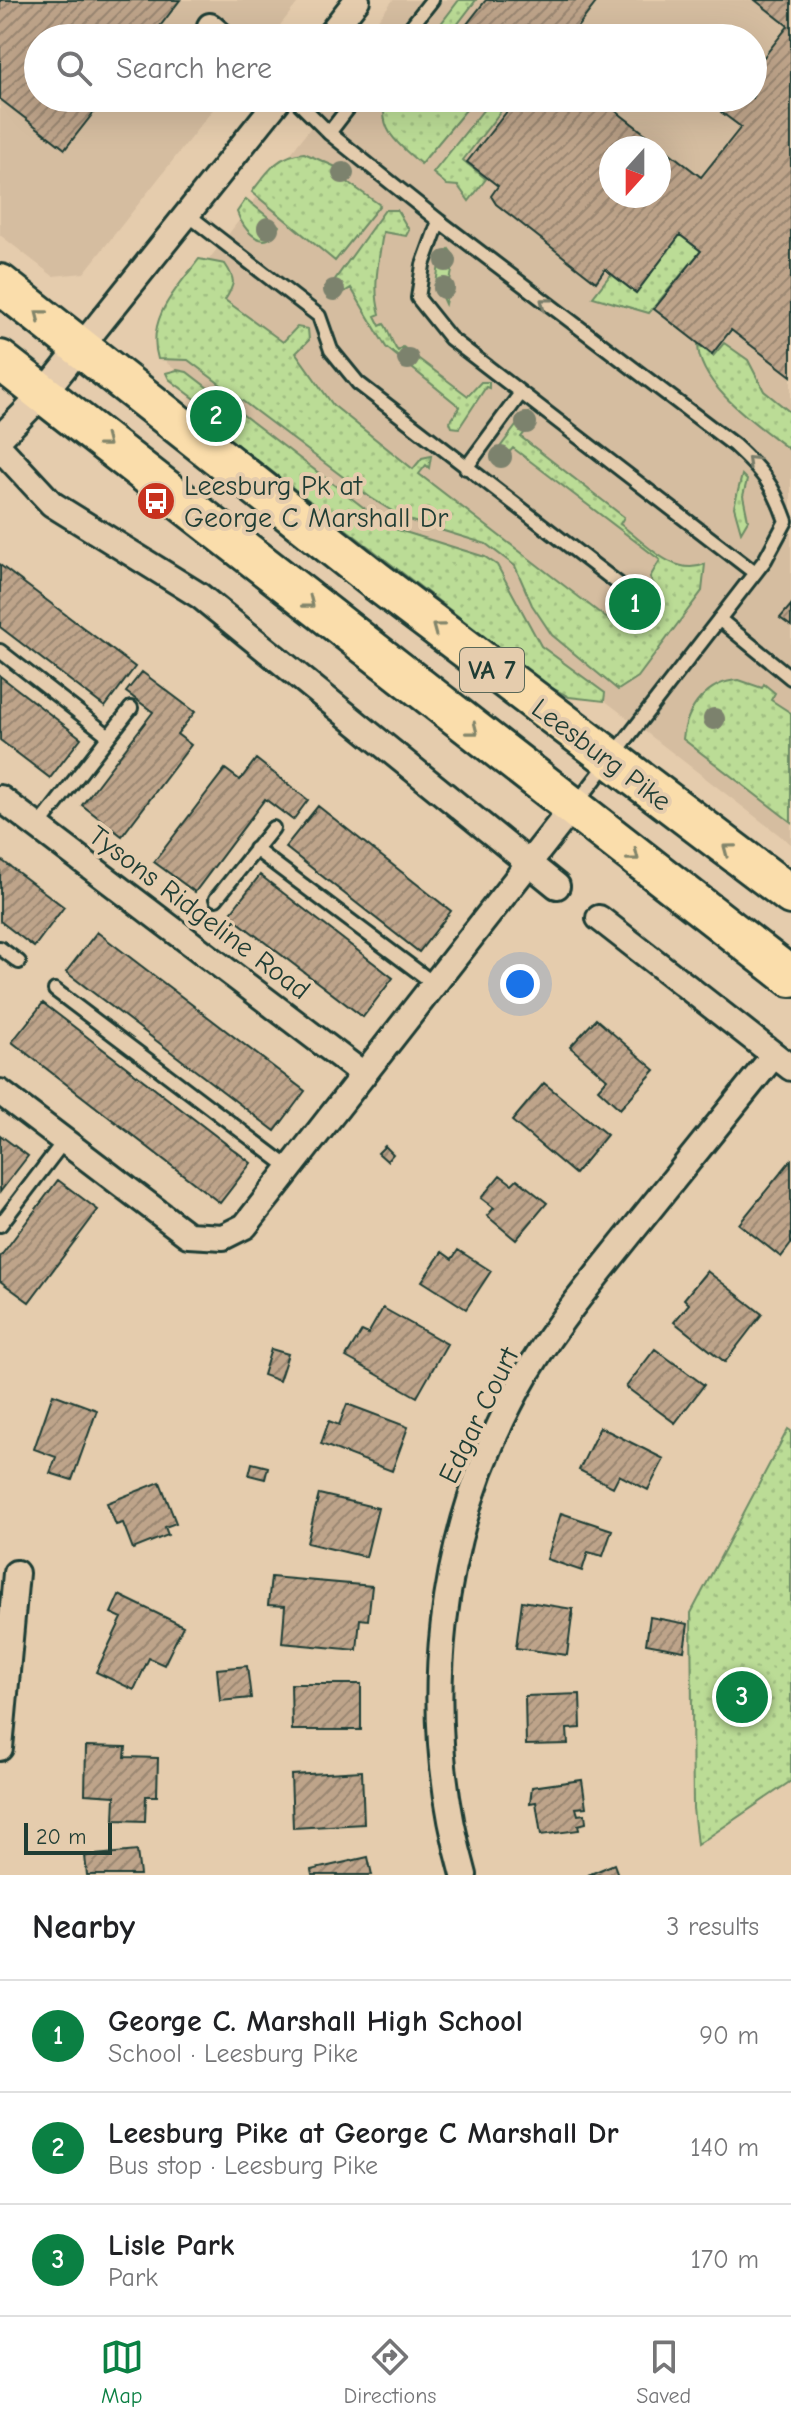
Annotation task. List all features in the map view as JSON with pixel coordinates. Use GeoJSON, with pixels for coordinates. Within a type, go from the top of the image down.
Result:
{"type":"FeatureCollection","features":[{"type":"Feature","properties":{"kind":"main road","name":"Leesburg Pike"},"geometry":{"type":"LineString","coordinates":[[0,284],[62,370],[572,808],[791,977]]}},
{"type":"Feature","properties":{"kind":"main road","name":"Leesburg Pike"},"geometry":{"type":"LineString","coordinates":[[0,360],[62,370],[375,580],[791,895]]}},
{"type":"Feature","properties":{"kind":"street"},"geometry":{"type":"LineString","coordinates":[[338,24],[357,0]]}},
{"type":"Feature","properties":{"kind":"street"},"geometry":{"type":"LineString","coordinates":[[0,438],[62,370],[269,112]]}},
{"type":"Feature","properties":{"kind":"street"},"geometry":{"type":"LineString","coordinates":[[0,448],[52,504],[200,596],[557,886]]}},
{"type":"Feature","properties":{"kind":"street","name":"Tysons Ridgeline Road"},"geometry":{"type":"LineString","coordinates":[[0,798],[363,1074]]}},
{"type":"Feature","properties":{"kind":"street"},"geometry":{"type":"LineString","coordinates":[[0,1092],[188,1235],[223,1237],[245,1226],[572,808]]}},
{"type":"Feature","properties":{"kind":"street"},"geometry":{"type":"LineString","coordinates":[[599,918],[782,1062]]}},
{"type":"Feature","properties":{"kind":"street","name":"Edgar Court"},"geometry":{"type":"LineString","coordinates":[[464,1875],[452,1832],[441,1762],[441,1658],[453,1562],[466,1509],[489,1449],[520,1386],[566,1313],[782,1062]]}},
{"type":"Feature","properties":{"kind":"street"},"geometry":{"type":"LineString","coordinates":[[0,1748],[16,1573]]}},
{"type":"Feature","properties":{"kind":"lane"},"geometry":{"type":"LineString","coordinates":[[413,24],[432,0]]}},
{"type":"Feature","properties":{"kind":"lane"},"geometry":{"type":"LineString","coordinates":[[308,112],[329,133],[439,221],[734,445],[770,479],[786,521],[755,573],[572,808]]}},
{"type":"Feature","properties":{"kind":"lane"},"geometry":{"type":"LineString","coordinates":[[329,133],[345,112]]}},
{"type":"Feature","properties":{"kind":"lane"},"geometry":{"type":"LineString","coordinates":[[187,214],[319,316],[331,350],[358,383],[633,595]]}},
{"type":"Feature","properties":{"kind":"lane"},"geometry":{"type":"LineString","coordinates":[[439,221],[423,265],[418,298],[450,338],[755,573]]}},
{"type":"Feature","properties":{"kind":"lane"},"geometry":{"type":"LineString","coordinates":[[466,468],[521,393]]}},
{"type":"Feature","properties":{"kind":"lane"},"geometry":{"type":"LineString","coordinates":[[719,619],[791,678]]}},
{"type":"Feature","properties":{"kind":"lane"},"geometry":{"type":"LineString","coordinates":[[0,651],[109,736]]}},
{"type":"Feature","properties":{"kind":"lane"},"geometry":{"type":"LineString","coordinates":[[38,827],[131,708]]}},
{"type":"Feature","properties":{"kind":"lane"},"geometry":{"type":"LineString","coordinates":[[216,899],[273,828]]}},
{"type":"Feature","properties":{"kind":"lane"},"geometry":{"type":"LineString","coordinates":[[255,849],[433,983]]}},
{"type":"Feature","properties":{"kind":"lane"},"geometry":{"type":"LineString","coordinates":[[0,948],[19,962]]}},
{"type":"Feature","properties":{"kind":"lane"},"geometry":{"type":"LineString","coordinates":[[55,990],[290,1168]]}},
{"type":"Feature","properties":{"kind":"lane"},"geometry":{"type":"LineString","coordinates":[[0,1225],[64,1141]]}},
{"type":"Feature","properties":{"kind":"shaded area"},"geometry":{"type":"Polygon","coordinates":[[[0,0],[300,0],[281,24],[24,24],[24,112],[211,112],[84,273],[53,276],[0,235],[0,0]]]}},
{"type":"Feature","properties":{"kind":"shaded area"},"geometry":{"type":"Polygon","coordinates":[[[393,0],[791,0],[791,844],[168,364],[160,354],[163,319],[318,118],[311,112],[767,112],[767,24],[375,24],[393,0]]]}},
{"type":"Feature","properties":{"kind":"green space"},"geometry":{"type":"Polygon","coordinates":[[[459,0],[476,0],[458,24],[441,24],[459,0]]]}},
{"type":"Feature","properties":{"kind":"green space"},"geometry":{"type":"Polygon","coordinates":[[[384,112],[464,112],[421,164],[392,136],[384,112]]]}},
{"type":"Feature","properties":{"kind":"green space"},"geometry":{"type":"Polygon","coordinates":[[[482,112],[500,112],[463,160],[486,179],[469,201],[458,186],[447,185],[433,173],[482,112]]]}},
{"type":"Feature","properties":{"kind":"green space"},"geometry":{"type":"Polygon","coordinates":[[[304,153],[336,167],[336,174],[380,205],[335,261],[252,192],[280,161],[304,153]]]}},
{"type":"Feature","properties":{"kind":"green space"},"geometry":{"type":"Polygon","coordinates":[[[246,199],[279,226],[268,239],[262,240],[250,233],[240,219],[237,212],[246,199]]]}},
{"type":"Feature","properties":{"kind":"green space"},"geometry":{"type":"Polygon","coordinates":[[[385,210],[397,210],[409,230],[406,236],[383,232],[376,284],[380,314],[375,316],[380,326],[384,324],[386,327],[398,351],[403,347],[468,396],[481,382],[489,382],[489,388],[486,387],[459,428],[452,427],[450,422],[460,407],[386,347],[351,288],[333,299],[326,292],[385,210]]]}},
{"type":"Feature","properties":{"kind":"green space"},"geometry":{"type":"Polygon","coordinates":[[[680,235],[701,251],[649,313],[593,297],[611,274],[636,293],[680,235]]]}},
{"type":"Feature","properties":{"kind":"green space"},"geometry":{"type":"Polygon","coordinates":[[[449,249],[455,257],[445,304],[436,284],[440,257],[449,249]]]}},
{"type":"Feature","properties":{"kind":"green space"},"geometry":{"type":"Polygon","coordinates":[[[199,259],[225,264],[233,282],[225,300],[283,342],[297,327],[308,329],[309,340],[296,353],[333,405],[413,469],[422,458],[431,456],[429,468],[426,465],[419,474],[614,624],[626,610],[635,613],[655,587],[650,577],[660,560],[513,448],[500,463],[492,458],[525,414],[529,413],[534,421],[521,437],[624,517],[620,524],[671,562],[693,567],[705,564],[702,591],[638,677],[618,690],[552,635],[532,605],[515,566],[486,544],[405,519],[371,498],[188,360],[158,359],[156,330],[165,305],[199,259]]]}},
{"type":"Feature","properties":{"kind":"green space"},"geometry":{"type":"Polygon","coordinates":[[[724,343],[748,360],[764,391],[791,413],[791,451],[733,405],[708,375],[698,344],[713,356],[724,343]]]}},
{"type":"Feature","properties":{"kind":"green space"},"geometry":{"type":"Polygon","coordinates":[[[177,370],[187,372],[389,527],[485,557],[497,565],[541,646],[605,693],[604,701],[569,697],[548,686],[222,433],[228,424],[222,419],[228,411],[213,398],[206,407],[169,379],[166,373],[177,370]]]}},
{"type":"Feature","properties":{"kind":"green space"},"geometry":{"type":"Polygon","coordinates":[[[742,475],[747,480],[743,496],[748,520],[741,532],[734,507],[742,475]]]}},
{"type":"Feature","properties":{"kind":"green space"},"geometry":{"type":"Polygon","coordinates":[[[739,680],[762,688],[764,684],[775,693],[771,700],[791,713],[791,822],[683,739],[689,717],[700,698],[718,685],[739,680]]]}},
{"type":"Feature","properties":{"kind":"green space"},"geometry":{"type":"Polygon","coordinates":[[[788,1429],[791,1431],[791,1781],[697,1845],[693,1808],[691,1613],[788,1429]]]}},
{"type":"Feature","properties":{"kind":"building"},"geometry":{"type":"Polygon","coordinates":[[[0,0],[180,0],[162,24],[24,24],[24,112],[94,112],[65,149],[0,99],[0,0]]]}},
{"type":"Feature","properties":{"kind":"building"},"geometry":{"type":"Polygon","coordinates":[[[486,0],[598,0],[580,24],[467,24],[486,0]]]}},
{"type":"Feature","properties":{"kind":"building"},"geometry":{"type":"Polygon","coordinates":[[[755,0],[791,0],[791,376],[731,330],[712,354],[654,309],[701,251],[680,235],[636,293],[605,269],[596,282],[496,204],[491,196],[498,186],[467,162],[506,112],[617,112],[648,136],[599,136],[599,208],[671,208],[671,154],[701,177],[741,127],[721,112],[767,112],[767,53],[788,26],[755,0]]]}},
{"type":"Feature","properties":{"kind":"building"},"geometry":{"type":"Polygon","coordinates":[[[0,565],[135,667],[105,707],[0,627],[0,565]]]}},
{"type":"Feature","properties":{"kind":"building"},"geometry":{"type":"Polygon","coordinates":[[[791,605],[791,626],[780,618],[791,605]]]}},
{"type":"Feature","properties":{"kind":"building"},"geometry":{"type":"Polygon","coordinates":[[[142,672],[195,712],[177,734],[191,745],[122,836],[82,805],[153,712],[126,692],[142,672]]]}},
{"type":"Feature","properties":{"kind":"building"},"geometry":{"type":"Polygon","coordinates":[[[0,676],[81,738],[50,778],[0,740],[0,676]]]}},
{"type":"Feature","properties":{"kind":"building"},"geometry":{"type":"Polygon","coordinates":[[[256,759],[308,800],[293,820],[265,799],[195,892],[154,862],[225,769],[240,780],[256,759]]]}},
{"type":"Feature","properties":{"kind":"building"},"geometry":{"type":"Polygon","coordinates":[[[318,806],[451,911],[419,952],[285,847],[318,806]]]}},
{"type":"Feature","properties":{"kind":"building"},"geometry":{"type":"Polygon","coordinates":[[[0,859],[64,907],[34,947],[0,921],[0,859]]]}},
{"type":"Feature","properties":{"kind":"building"},"geometry":{"type":"Polygon","coordinates":[[[260,875],[393,978],[363,1017],[229,915],[260,875]]]}},
{"type":"Feature","properties":{"kind":"building"},"geometry":{"type":"Polygon","coordinates":[[[97,932],[305,1091],[275,1131],[66,972],[97,932]]]}},
{"type":"Feature","properties":{"kind":"building"},"geometry":{"type":"Polygon","coordinates":[[[43,1003],[251,1163],[220,1203],[12,1042],[43,1003]]]}},
{"type":"Feature","properties":{"kind":"building"},"geometry":{"type":"Polygon","coordinates":[[[596,1019],[655,1070],[620,1109],[598,1089],[607,1079],[570,1047],[596,1019]]]}},
{"type":"Feature","properties":{"kind":"building"},"geometry":{"type":"Polygon","coordinates":[[[544,1083],[607,1135],[575,1174],[512,1121],[544,1083]]]}},
{"type":"Feature","properties":{"kind":"building"},"geometry":{"type":"Polygon","coordinates":[[[0,1135],[28,1156],[0,1192],[0,1135]]]}},
{"type":"Feature","properties":{"kind":"building"},"geometry":{"type":"Polygon","coordinates":[[[385,1146],[393,1154],[387,1161],[378,1153],[385,1146]]]}},
{"type":"Feature","properties":{"kind":"building"},"geometry":{"type":"Polygon","coordinates":[[[791,1160],[791,1244],[781,1257],[739,1224],[791,1160]]]}},
{"type":"Feature","properties":{"kind":"building"},"geometry":{"type":"Polygon","coordinates":[[[500,1175],[512,1184],[517,1179],[547,1203],[516,1240],[487,1216],[494,1208],[481,1198],[500,1175]]]}},
{"type":"Feature","properties":{"kind":"building"},"geometry":{"type":"Polygon","coordinates":[[[58,1180],[98,1210],[29,1302],[0,1281],[0,1257],[58,1180]]]}},
{"type":"Feature","properties":{"kind":"building"},"geometry":{"type":"Polygon","coordinates":[[[458,1250],[491,1271],[466,1309],[422,1281],[442,1252],[452,1259],[458,1250]]]}},
{"type":"Feature","properties":{"kind":"building"},"geometry":{"type":"Polygon","coordinates":[[[707,1271],[762,1314],[725,1362],[674,1322],[689,1304],[684,1299],[707,1271]]]}},
{"type":"Feature","properties":{"kind":"building"},"geometry":{"type":"Polygon","coordinates":[[[383,1308],[447,1344],[417,1397],[346,1357],[362,1331],[368,1334],[383,1308]]]}},
{"type":"Feature","properties":{"kind":"building"},"geometry":{"type":"Polygon","coordinates":[[[271,1349],[288,1354],[279,1381],[263,1375],[271,1349]]]}},
{"type":"Feature","properties":{"kind":"building"},"geometry":{"type":"Polygon","coordinates":[[[655,1349],[704,1385],[675,1423],[626,1387],[655,1349]]]}},
{"type":"Feature","properties":{"kind":"building"},"geometry":{"type":"Polygon","coordinates":[[[53,1394],[97,1410],[72,1480],[50,1473],[56,1457],[34,1449],[53,1394]]]}},
{"type":"Feature","properties":{"kind":"building"},"geometry":{"type":"Polygon","coordinates":[[[347,1404],[408,1427],[392,1471],[321,1444],[329,1421],[339,1425],[347,1404]]]}},
{"type":"Feature","properties":{"kind":"building"},"geometry":{"type":"Polygon","coordinates":[[[600,1427],[664,1459],[648,1490],[619,1475],[613,1487],[579,1470],[600,1427]]]}},
{"type":"Feature","properties":{"kind":"building"},"geometry":{"type":"Polygon","coordinates":[[[252,1463],[268,1467],[265,1479],[249,1475],[252,1463]]]}},
{"type":"Feature","properties":{"kind":"building"},"geometry":{"type":"Polygon","coordinates":[[[160,1482],[176,1523],[165,1527],[168,1535],[133,1549],[123,1523],[116,1525],[107,1503],[160,1482]]]}},
{"type":"Feature","properties":{"kind":"building"},"geometry":{"type":"Polygon","coordinates":[[[319,1494],[378,1508],[366,1557],[307,1543],[319,1494]]]}},
{"type":"Feature","properties":{"kind":"building"},"geometry":{"type":"Polygon","coordinates":[[[561,1513],[612,1530],[603,1556],[588,1552],[582,1571],[547,1559],[561,1513]]]}},
{"type":"Feature","properties":{"kind":"building"},"geometry":{"type":"Polygon","coordinates":[[[271,1577],[372,1586],[368,1620],[360,1619],[357,1650],[282,1643],[285,1606],[268,1605],[271,1577]]]}},
{"type":"Feature","properties":{"kind":"building"},"geometry":{"type":"Polygon","coordinates":[[[119,1595],[183,1626],[164,1665],[149,1658],[134,1690],[96,1672],[122,1618],[111,1613],[119,1595]]]}},
{"type":"Feature","properties":{"kind":"building"},"geometry":{"type":"Polygon","coordinates":[[[522,1601],[573,1609],[567,1655],[516,1648],[522,1601]]]}},
{"type":"Feature","properties":{"kind":"building"},"geometry":{"type":"Polygon","coordinates":[[[650,1617],[688,1624],[684,1651],[646,1644],[650,1617]]]}},
{"type":"Feature","properties":{"kind":"building"},"geometry":{"type":"Polygon","coordinates":[[[247,1666],[251,1698],[220,1701],[217,1669],[247,1666]]]}},
{"type":"Feature","properties":{"kind":"building"},"geometry":{"type":"Polygon","coordinates":[[[291,1684],[361,1684],[361,1730],[292,1730],[291,1684]]]}},
{"type":"Feature","properties":{"kind":"building"},"geometry":{"type":"Polygon","coordinates":[[[580,1694],[581,1728],[567,1729],[568,1744],[526,1745],[525,1696],[580,1694]]]}},
{"type":"Feature","properties":{"kind":"building"},"geometry":{"type":"Polygon","coordinates":[[[86,1746],[126,1747],[125,1757],[158,1758],[157,1796],[146,1796],[145,1821],[114,1820],[115,1796],[85,1794],[86,1746]]]}},
{"type":"Feature","properties":{"kind":"building"},"geometry":{"type":"Polygon","coordinates":[[[362,1771],[364,1824],[293,1828],[291,1775],[362,1771]]]}},
{"type":"Feature","properties":{"kind":"building"},"geometry":{"type":"Polygon","coordinates":[[[582,1780],[586,1807],[576,1808],[578,1815],[585,1814],[586,1823],[578,1825],[579,1830],[541,1835],[536,1802],[530,1803],[532,1787],[582,1780]]]}},
{"type":"Feature","properties":{"kind":"building"},"geometry":{"type":"Polygon","coordinates":[[[137,1851],[140,1875],[87,1875],[85,1856],[137,1851]]]}},
{"type":"Feature","properties":{"kind":"building"},"geometry":{"type":"Polygon","coordinates":[[[368,1857],[372,1875],[312,1875],[311,1870],[368,1857]]]}},
{"type":"Feature","properties":{"kind":"building"},"geometry":{"type":"Polygon","coordinates":[[[614,1864],[618,1875],[588,1875],[614,1864]]]}},
{"type":"Feature","properties":{"kind":"place","name":"Leesburg Pike at George C Marshall Dr"},"geometry":{"type":"Point","coordinates":[216,416]}},
{"type":"Feature","properties":{"kind":"place","name":"Leesburg Pk at George C Marshall Dr"},"geometry":{"type":"Point","coordinates":[156,501]}},
{"type":"Feature","properties":{"kind":"place","name":"George C. Marshall High School"},"geometry":{"type":"Point","coordinates":[635,604]}},
{"type":"Feature","properties":{"kind":"place","name":"Lisle Park"},"geometry":{"type":"Point","coordinates":[742,1697]}}]}
